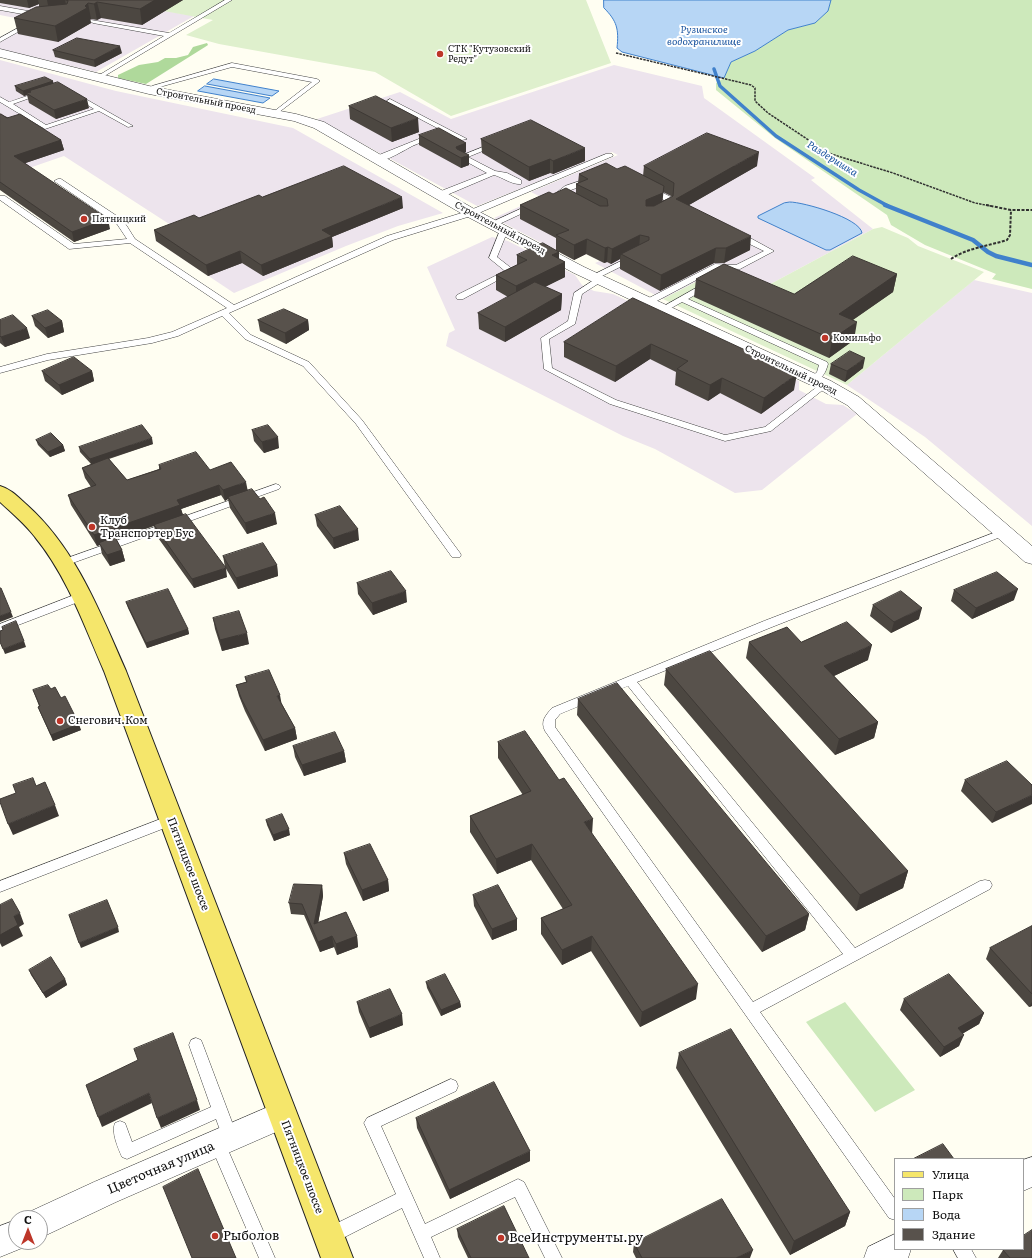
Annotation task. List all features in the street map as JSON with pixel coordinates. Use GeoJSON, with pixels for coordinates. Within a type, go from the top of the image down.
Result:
{"type":"FeatureCollection","features":[{"type":"Feature","properties":{"kind":"main road","name":"Пятницкое шоссе"},"geometry":{"type":"LineString","coordinates":[[0,492],[46,537],[82,596],[115,671],[333,1247]]}},
{"type":"Feature","properties":{"kind":"street","name":"Строительный проезд"},"geometry":{"type":"LineString","coordinates":[[0,53],[149,90],[296,118],[319,125],[439,195],[498,227],[597,278],[819,382],[853,401],[1032,557]]}},
{"type":"Feature","properties":{"kind":"street","name":"Цветочная улица"},"geometry":{"type":"LineString","coordinates":[[48,1219],[105,1192],[282,1115]]}},
{"type":"Feature","properties":{"kind":"street"},"geometry":{"type":"LineString","coordinates":[[879,1258],[894,1250]]}},
{"type":"Feature","properties":{"kind":"lane"},"geometry":{"type":"LineString","coordinates":[[99,77],[229,0]]}},
{"type":"Feature","properties":{"kind":"lane"},"geometry":{"type":"LineString","coordinates":[[0,8],[28,13]]}},
{"type":"Feature","properties":{"kind":"lane"},"geometry":{"type":"LineString","coordinates":[[23,19],[28,13],[34,10]]}},
{"type":"Feature","properties":{"kind":"lane"},"geometry":{"type":"LineString","coordinates":[[0,40],[38,19]]}},
{"type":"Feature","properties":{"kind":"lane"},"geometry":{"type":"LineString","coordinates":[[93,21],[170,35]]}},
{"type":"Feature","properties":{"kind":"lane"},"geometry":{"type":"LineString","coordinates":[[149,90],[154,87],[232,65],[317,81],[274,114]]}},
{"type":"Feature","properties":{"kind":"lane"},"geometry":{"type":"LineString","coordinates":[[68,90],[130,126]]}},
{"type":"Feature","properties":{"kind":"lane"},"geometry":{"type":"LineString","coordinates":[[8,104],[48,91]]}},
{"type":"Feature","properties":{"kind":"lane"},"geometry":{"type":"LineString","coordinates":[[0,100],[24,113],[45,127],[100,109]]}},
{"type":"Feature","properties":{"kind":"lane"},"geometry":{"type":"LineString","coordinates":[[390,101],[464,139]]}},
{"type":"Feature","properties":{"kind":"lane"},"geometry":{"type":"LineString","coordinates":[[12,117],[24,113]]}},
{"type":"Feature","properties":{"kind":"lane"},"geometry":{"type":"LineString","coordinates":[[377,159],[404,149],[412,143],[447,130]]}},
{"type":"Feature","properties":{"kind":"lane"},"geometry":{"type":"LineString","coordinates":[[488,147],[462,157],[493,173],[504,175],[518,182]]}},
{"type":"Feature","properties":{"kind":"lane"},"geometry":{"type":"LineString","coordinates":[[0,370],[47,357],[149,341],[175,334],[390,238],[471,213],[609,156]]}},
{"type":"Feature","properties":{"kind":"lane"},"geometry":{"type":"LineString","coordinates":[[439,195],[493,173]]}},
{"type":"Feature","properties":{"kind":"lane"},"geometry":{"type":"LineString","coordinates":[[460,297],[511,271],[493,258],[498,227],[543,202],[563,196],[568,188],[597,177]]}},
{"type":"Feature","properties":{"kind":"lane"},"geometry":{"type":"LineString","coordinates":[[58,181],[120,222],[132,241],[233,308]]}},
{"type":"Feature","properties":{"kind":"lane"},"geometry":{"type":"LineString","coordinates":[[642,185],[668,199],[667,209],[655,214]]}},
{"type":"Feature","properties":{"kind":"lane"},"geometry":{"type":"LineString","coordinates":[[2,198],[72,247],[132,241]]}},
{"type":"Feature","properties":{"kind":"lane"},"geometry":{"type":"LineString","coordinates":[[655,306],[718,266],[737,267],[770,251],[728,230]]}},
{"type":"Feature","properties":{"kind":"lane"},"geometry":{"type":"LineString","coordinates":[[643,253],[597,278],[578,293],[572,322],[545,338],[548,369],[613,402],[725,438],[768,429],[819,382],[824,364],[682,299]]}},
{"type":"Feature","properties":{"kind":"lane"},"geometry":{"type":"LineString","coordinates":[[655,306],[682,299],[716,281]]}},
{"type":"Feature","properties":{"kind":"lane"},"geometry":{"type":"LineString","coordinates":[[224,313],[248,337],[306,364],[360,422],[456,555]]}},
{"type":"Feature","properties":{"kind":"lane"},"geometry":{"type":"LineString","coordinates":[[63,563],[276,487]]}},
{"type":"Feature","properties":{"kind":"lane"},"geometry":{"type":"LineString","coordinates":[[894,1211],[549,728],[549,719],[556,710],[1004,532]]}},
{"type":"Feature","properties":{"kind":"lane"},"geometry":{"type":"LineString","coordinates":[[0,628],[82,596]]}},
{"type":"Feature","properties":{"kind":"lane"},"geometry":{"type":"LineString","coordinates":[[705,650],[715,662]]}},
{"type":"Feature","properties":{"kind":"lane"},"geometry":{"type":"LineString","coordinates":[[630,681],[853,956]]}},
{"type":"Feature","properties":{"kind":"lane"},"geometry":{"type":"LineString","coordinates":[[0,887],[171,820]]}},
{"type":"Feature","properties":{"kind":"lane"},"geometry":{"type":"LineString","coordinates":[[751,1010],[986,885]]}},
{"type":"Feature","properties":{"kind":"lane"},"geometry":{"type":"LineString","coordinates":[[196,1045],[220,1110],[224,1141],[268,1258]]}},
{"type":"Feature","properties":{"kind":"lane"},"geometry":{"type":"LineString","coordinates":[[432,1258],[372,1123],[451,1086]]}},
{"type":"Feature","properties":{"kind":"lane"},"geometry":{"type":"LineString","coordinates":[[120,1128],[127,1152],[220,1110]]}},
{"type":"Feature","properties":{"kind":"lane"},"geometry":{"type":"LineString","coordinates":[[421,1234],[518,1187],[554,1258]]}},
{"type":"Feature","properties":{"kind":"lane"},"geometry":{"type":"LineString","coordinates":[[333,1247],[406,1198]]}},
{"type":"Feature","properties":{"kind":"lane"},"geometry":{"type":"LineString","coordinates":[[903,1250],[909,1258]]}},
{"type":"Feature","properties":{"kind":"lane"},"geometry":{"type":"LineString","coordinates":[[962,1250],[968,1258]]}},
{"type":"Feature","properties":{"kind":"path"},"geometry":{"type":"LineString","coordinates":[[616,54],[751,85],[755,88],[755,101],[768,113],[828,153],[894,173],[974,203],[1011,210],[1032,210]]}},
{"type":"Feature","properties":{"kind":"path"},"geometry":{"type":"LineString","coordinates":[[951,259],[961,252],[989,246],[1007,240],[1010,235],[1011,210]]}},
{"type":"Feature","properties":{"kind":"shaded area"},"geometry":{"type":"Polygon","coordinates":[[[0,0],[132,5],[194,16],[96,72],[0,49],[0,42],[36,22],[0,15],[0,0]]]}},
{"type":"Feature","properties":{"kind":"shaded area"},"geometry":{"type":"Polygon","coordinates":[[[0,60],[116,91],[293,128],[443,213],[398,226],[234,293],[156,241],[180,231],[64,156],[0,178],[0,60]]]}},
{"type":"Feature","properties":{"kind":"shaded area"},"geometry":{"type":"Polygon","coordinates":[[[614,65],[702,86],[704,98],[815,178],[811,180],[873,229],[763,288],[717,271],[663,299],[595,263],[600,261],[587,254],[574,260],[494,218],[541,197],[531,192],[618,155],[612,152],[477,206],[317,119],[400,92],[451,119],[614,65]]]}},
{"type":"Feature","properties":{"kind":"shaded area"},"geometry":{"type":"Polygon","coordinates":[[[492,237],[508,241],[575,275],[582,285],[594,291],[613,294],[799,381],[799,390],[826,404],[843,405],[857,414],[762,490],[735,493],[655,449],[623,436],[446,346],[449,333],[455,330],[427,267],[492,237]]]}},
{"type":"Feature","properties":{"kind":"shaded area"},"geometry":{"type":"Polygon","coordinates":[[[974,280],[1032,293],[1032,526],[925,437],[847,385],[974,280]]]}},
{"type":"Feature","properties":{"kind":"green space","name":"СТК \"Кутузовский Редут\""},"geometry":{"type":"Polygon","coordinates":[[[140,0],[586,0],[611,63],[451,116],[375,72],[219,44],[186,35],[213,20],[131,5],[140,0]]]}},
{"type":"Feature","properties":{"kind":"green space"},"geometry":{"type":"Polygon","coordinates":[[[831,0],[1032,0],[1032,289],[992,279],[996,274],[925,245],[891,225],[887,215],[775,138],[716,90],[716,83],[724,78],[731,62],[755,51],[788,30],[815,23],[828,11],[831,0]]]}},
{"type":"Feature","properties":{"kind":"green space"},"geometry":{"type":"Polygon","coordinates":[[[207,43],[208,45],[146,84],[118,78],[118,75],[139,65],[158,62],[165,58],[176,58],[188,55],[193,47],[207,43]]]}},
{"type":"Feature","properties":{"kind":"green space","name":"Комильфо"},"geometry":{"type":"Polygon","coordinates":[[[882,227],[908,238],[918,246],[984,272],[847,385],[663,299],[717,271],[763,288],[873,229],[882,227]]]}},
{"type":"Feature","properties":{"kind":"green space"},"geometry":{"type":"Polygon","coordinates":[[[845,1002],[915,1090],[875,1112],[806,1022],[845,1002]]]}},
{"type":"Feature","properties":{"kind":"water","name":"Рузинское водохранилище"},"geometry":{"type":"Polygon","coordinates":[[[604,0],[831,0],[828,11],[815,23],[788,30],[755,51],[731,62],[724,78],[622,52],[617,48],[618,36],[616,26],[612,17],[604,8],[604,0]]]}},
{"type":"Feature","properties":{"kind":"water"},"geometry":{"type":"Polygon","coordinates":[[[214,79],[279,91],[272,96],[207,84],[214,79]]]}},
{"type":"Feature","properties":{"kind":"water"},"geometry":{"type":"Polygon","coordinates":[[[205,86],[270,98],[263,103],[198,91],[205,86]]]}},
{"type":"Feature","properties":{"kind":"water"},"geometry":{"type":"Polygon","coordinates":[[[790,202],[818,208],[842,217],[859,227],[862,233],[830,250],[826,250],[758,218],[758,216],[784,203],[790,202]]]}},
{"type":"Feature","properties":{"kind":"building"},"geometry":{"type":"Polygon","coordinates":[[[66,0],[155,0],[140,9],[97,2],[94,4],[88,3],[85,6],[87,8],[55,26],[14,18],[36,7],[67,4],[68,1],[66,0]]]}},
{"type":"Feature","properties":{"kind":"building"},"geometry":{"type":"Polygon","coordinates":[[[77,38],[120,46],[94,60],[53,50],[77,38]]]}},
{"type":"Feature","properties":{"kind":"building"},"geometry":{"type":"Polygon","coordinates":[[[45,77],[53,81],[23,91],[15,86],[45,77]]]}},
{"type":"Feature","properties":{"kind":"building"},"geometry":{"type":"Polygon","coordinates":[[[58,82],[87,99],[54,110],[26,93],[31,92],[29,91],[58,82]]]}},
{"type":"Feature","properties":{"kind":"building"},"geometry":{"type":"Polygon","coordinates":[[[376,96],[418,118],[391,128],[349,106],[376,96]]]}},
{"type":"Feature","properties":{"kind":"building"},"geometry":{"type":"Polygon","coordinates":[[[0,114],[7,118],[20,114],[61,140],[14,156],[108,219],[72,232],[0,182],[0,114]]]}},
{"type":"Feature","properties":{"kind":"building"},"geometry":{"type":"Polygon","coordinates":[[[531,120],[585,148],[553,161],[550,159],[529,167],[481,139],[531,120]]]}},
{"type":"Feature","properties":{"kind":"building"},"geometry":{"type":"Polygon","coordinates":[[[439,128],[466,143],[456,147],[469,155],[461,158],[419,135],[439,128]]]}},
{"type":"Feature","properties":{"kind":"building"},"geometry":{"type":"Polygon","coordinates":[[[707,133],[759,152],[676,199],[751,236],[726,248],[716,248],[661,275],[621,254],[649,240],[649,237],[640,235],[612,249],[608,247],[605,248],[587,239],[574,245],[556,235],[569,230],[520,205],[549,192],[553,194],[566,188],[600,206],[608,206],[607,199],[576,184],[588,179],[579,174],[606,163],[617,169],[625,166],[664,186],[663,193],[646,200],[646,206],[654,206],[673,196],[674,183],[644,166],[707,133]]]}},
{"type":"Feature","properties":{"kind":"building"},"geometry":{"type":"Polygon","coordinates":[[[344,166],[402,197],[322,230],[332,236],[261,265],[240,251],[206,265],[154,230],[194,215],[199,218],[259,195],[262,197],[344,166]]]}},
{"type":"Feature","properties":{"kind":"building"},"geometry":{"type":"Polygon","coordinates":[[[543,243],[559,252],[552,255],[565,262],[516,286],[496,275],[527,260],[517,255],[543,243]]]}},
{"type":"Feature","properties":{"kind":"building"},"geometry":{"type":"Polygon","coordinates":[[[853,256],[897,274],[839,314],[857,322],[832,339],[696,279],[724,264],[794,294],[853,256]]]}},
{"type":"Feature","properties":{"kind":"building"},"geometry":{"type":"Polygon","coordinates":[[[535,282],[562,294],[505,327],[478,313],[535,282]]]}},
{"type":"Feature","properties":{"kind":"building"},"geometry":{"type":"Polygon","coordinates":[[[633,298],[797,374],[764,398],[722,378],[710,385],[677,369],[688,361],[651,344],[616,366],[564,342],[633,298]]]}},
{"type":"Feature","properties":{"kind":"building"},"geometry":{"type":"Polygon","coordinates":[[[284,309],[308,320],[285,333],[258,320],[284,309]]]}},
{"type":"Feature","properties":{"kind":"building"},"geometry":{"type":"Polygon","coordinates":[[[48,310],[62,321],[45,328],[32,316],[48,310]]]}},
{"type":"Feature","properties":{"kind":"building"},"geometry":{"type":"Polygon","coordinates":[[[13,315],[27,328],[1,337],[0,320],[13,315]]]}},
{"type":"Feature","properties":{"kind":"building"},"geometry":{"type":"Polygon","coordinates":[[[850,351],[865,358],[847,371],[831,364],[850,351]]]}},
{"type":"Feature","properties":{"kind":"building"},"geometry":{"type":"Polygon","coordinates":[[[74,357],[92,371],[59,385],[42,371],[74,357]]]}},
{"type":"Feature","properties":{"kind":"building"},"geometry":{"type":"Polygon","coordinates":[[[142,425],[152,438],[90,459],[79,447],[142,425]]]}},
{"type":"Feature","properties":{"kind":"building"},"geometry":{"type":"Polygon","coordinates":[[[268,425],[278,437],[262,442],[252,430],[268,425]]]}},
{"type":"Feature","properties":{"kind":"building"},"geometry":{"type":"Polygon","coordinates":[[[51,433],[63,445],[48,452],[36,440],[51,433]]]}},
{"type":"Feature","properties":{"kind":"building"},"geometry":{"type":"Polygon","coordinates":[[[196,452],[210,470],[231,462],[246,482],[223,490],[219,485],[177,500],[180,505],[94,535],[68,495],[96,485],[82,468],[108,458],[127,480],[161,469],[159,465],[196,452]]]}},
{"type":"Feature","properties":{"kind":"building"},"geometry":{"type":"Polygon","coordinates":[[[252,489],[260,499],[264,497],[275,513],[245,523],[228,497],[252,489]]]}},
{"type":"Feature","properties":{"kind":"building"},"geometry":{"type":"Polygon","coordinates":[[[340,506],[358,529],[333,538],[315,515],[340,506]]]}},
{"type":"Feature","properties":{"kind":"building"},"geometry":{"type":"Polygon","coordinates":[[[186,514],[226,568],[192,579],[154,525],[186,514]]]}},
{"type":"Feature","properties":{"kind":"building"},"geometry":{"type":"Polygon","coordinates":[[[115,537],[122,550],[107,555],[99,543],[115,537]]]}},
{"type":"Feature","properties":{"kind":"building"},"geometry":{"type":"Polygon","coordinates":[[[263,543],[277,565],[236,578],[223,556],[263,543]]]}},
{"type":"Feature","properties":{"kind":"building"},"geometry":{"type":"Polygon","coordinates":[[[391,571],[406,591],[372,603],[357,583],[391,571]]]}},
{"type":"Feature","properties":{"kind":"building"},"geometry":{"type":"Polygon","coordinates":[[[997,572],[1018,589],[976,608],[954,590],[997,572]]]}},
{"type":"Feature","properties":{"kind":"building"},"geometry":{"type":"Polygon","coordinates":[[[0,588],[11,612],[0,616],[0,588]]]}},
{"type":"Feature","properties":{"kind":"building"},"geometry":{"type":"Polygon","coordinates":[[[168,589],[188,629],[146,643],[126,602],[168,589]]]}},
{"type":"Feature","properties":{"kind":"building"},"geometry":{"type":"Polygon","coordinates":[[[901,591],[922,608],[894,622],[873,605],[901,591]]]}},
{"type":"Feature","properties":{"kind":"building"},"geometry":{"type":"Polygon","coordinates":[[[239,611],[247,633],[220,640],[213,618],[239,611]]]}},
{"type":"Feature","properties":{"kind":"building"},"geometry":{"type":"Polygon","coordinates":[[[16,621],[24,641],[3,649],[0,642],[0,631],[3,630],[2,627],[16,621]]]}},
{"type":"Feature","properties":{"kind":"building"},"geometry":{"type":"Polygon","coordinates":[[[847,622],[872,645],[824,666],[878,722],[839,739],[749,642],[787,627],[801,642],[847,622]]]}},
{"type":"Feature","properties":{"kind":"building"},"geometry":{"type":"Polygon","coordinates":[[[710,651],[908,871],[860,895],[666,669],[710,651]]]}},
{"type":"Feature","properties":{"kind":"building"},"geometry":{"type":"Polygon","coordinates":[[[269,670],[280,695],[277,696],[295,728],[263,740],[242,700],[236,685],[247,682],[245,677],[269,670]]]}},
{"type":"Feature","properties":{"kind":"building"},"geometry":{"type":"Polygon","coordinates":[[[617,683],[809,914],[766,936],[578,699],[617,683]]]}},
{"type":"Feature","properties":{"kind":"building"},"geometry":{"type":"Polygon","coordinates":[[[48,685],[51,689],[55,687],[61,698],[65,696],[79,724],[51,735],[38,707],[40,706],[33,690],[48,685]]]}},
{"type":"Feature","properties":{"kind":"building"},"geometry":{"type":"Polygon","coordinates":[[[525,731],[559,780],[564,778],[593,819],[584,822],[698,984],[642,1012],[592,936],[562,950],[541,918],[572,905],[532,844],[496,859],[470,816],[531,791],[498,742],[525,731]]]}},
{"type":"Feature","properties":{"kind":"building"},"geometry":{"type":"Polygon","coordinates":[[[335,732],[344,751],[302,765],[293,746],[335,732]]]}},
{"type":"Feature","properties":{"kind":"building"},"geometry":{"type":"Polygon","coordinates":[[[1007,761],[1032,785],[1032,795],[996,812],[965,780],[1007,761]]]}},
{"type":"Feature","properties":{"kind":"building"},"geometry":{"type":"Polygon","coordinates":[[[33,778],[36,786],[45,782],[55,805],[8,824],[0,799],[16,793],[13,785],[33,778]]]}},
{"type":"Feature","properties":{"kind":"building"},"geometry":{"type":"Polygon","coordinates":[[[282,814],[289,829],[273,835],[266,820],[282,814]]]}},
{"type":"Feature","properties":{"kind":"building"},"geometry":{"type":"Polygon","coordinates":[[[370,844],[388,880],[362,890],[344,853],[370,844]]]}},
{"type":"Feature","properties":{"kind":"building"},"geometry":{"type":"Polygon","coordinates":[[[294,884],[322,885],[314,924],[346,912],[357,936],[336,944],[332,936],[318,942],[302,904],[289,903],[294,884]]]}},
{"type":"Feature","properties":{"kind":"building"},"geometry":{"type":"Polygon","coordinates":[[[498,885],[517,919],[492,929],[473,895],[498,885]]]}},
{"type":"Feature","properties":{"kind":"building"},"geometry":{"type":"Polygon","coordinates":[[[12,899],[20,913],[14,916],[18,925],[0,935],[0,905],[12,899]]]}},
{"type":"Feature","properties":{"kind":"building"},"geometry":{"type":"Polygon","coordinates":[[[107,900],[118,927],[79,943],[69,915],[107,900]]]}},
{"type":"Feature","properties":{"kind":"building"},"geometry":{"type":"Polygon","coordinates":[[[1032,926],[1032,994],[990,948],[1032,926]]]}},
{"type":"Feature","properties":{"kind":"building"},"geometry":{"type":"Polygon","coordinates":[[[51,957],[65,979],[43,993],[29,970],[51,957]]]}},
{"type":"Feature","properties":{"kind":"building"},"geometry":{"type":"Polygon","coordinates":[[[445,974],[460,1002],[441,1010],[426,982],[445,974]]]}},
{"type":"Feature","properties":{"kind":"building"},"geometry":{"type":"Polygon","coordinates":[[[949,974],[984,1013],[958,1028],[964,1035],[944,1047],[904,999],[949,974]]]}},
{"type":"Feature","properties":{"kind":"building"},"geometry":{"type":"Polygon","coordinates":[[[390,989],[402,1014],[369,1028],[357,1002],[390,989]]]}},
{"type":"Feature","properties":{"kind":"building"},"geometry":{"type":"Polygon","coordinates":[[[731,1029],[850,1212],[794,1241],[679,1053],[731,1029]]]}},
{"type":"Feature","properties":{"kind":"building"},"geometry":{"type":"Polygon","coordinates":[[[173,1033],[197,1100],[157,1118],[149,1093],[98,1117],[86,1085],[138,1060],[134,1049],[173,1033]]]}},
{"type":"Feature","properties":{"kind":"building"},"geometry":{"type":"Polygon","coordinates":[[[494,1082],[530,1151],[449,1190],[416,1118],[494,1082]]]}},
{"type":"Feature","properties":{"kind":"building"},"geometry":{"type":"Polygon","coordinates":[[[943,1144],[953,1158],[915,1158],[943,1144]]]}},
{"type":"Feature","properties":{"kind":"building"},"geometry":{"type":"Polygon","coordinates":[[[198,1169],[236,1258],[192,1258],[163,1187],[198,1169]]]}},
{"type":"Feature","properties":{"kind":"building"},"geometry":{"type":"Polygon","coordinates":[[[722,1199],[753,1250],[736,1258],[642,1258],[634,1243],[722,1199]]]}},
{"type":"Feature","properties":{"kind":"building"},"geometry":{"type":"Polygon","coordinates":[[[504,1206],[529,1258],[471,1258],[457,1229],[504,1206]]]}},
{"type":"Feature","properties":{"kind":"building"},"geometry":{"type":"Polygon","coordinates":[[[1032,1230],[1032,1258],[1010,1258],[1003,1250],[1024,1250],[1024,1235],[1032,1230]]]}},
{"type":"Feature","properties":{"kind":"waterway","name":"Раздеришка"},"geometry":{"type":"LineString","coordinates":[[714,69],[720,86],[776,136],[859,190],[888,206]]}},
{"type":"Feature","properties":{"kind":"waterway","name":"Раздеришка"},"geometry":{"type":"LineString","coordinates":[[885,205],[973,240],[988,252],[996,256],[1032,265]]}},
{"type":"Feature","properties":{"kind":"place","name":"СТК \"Кутузовский Редут\""},"geometry":{"type":"Point","coordinates":[440,54]}},
{"type":"Feature","properties":{"kind":"place","name":"Пятницкий"},"geometry":{"type":"Point","coordinates":[84,219]}},
{"type":"Feature","properties":{"kind":"place","name":"Комильфо"},"geometry":{"type":"Point","coordinates":[825,338]}},
{"type":"Feature","properties":{"kind":"place","name":"Клуб Транспортер Бус"},"geometry":{"type":"Point","coordinates":[92,527]}},
{"type":"Feature","properties":{"kind":"place","name":"Снегович.Ком"},"geometry":{"type":"Point","coordinates":[60,721]}},
{"type":"Feature","properties":{"kind":"place","name":"Рыболов"},"geometry":{"type":"Point","coordinates":[215,1236]}},
{"type":"Feature","properties":{"kind":"place","name":"ВсеИнструменты.ру"},"geometry":{"type":"Point","coordinates":[501,1238]}}]}
